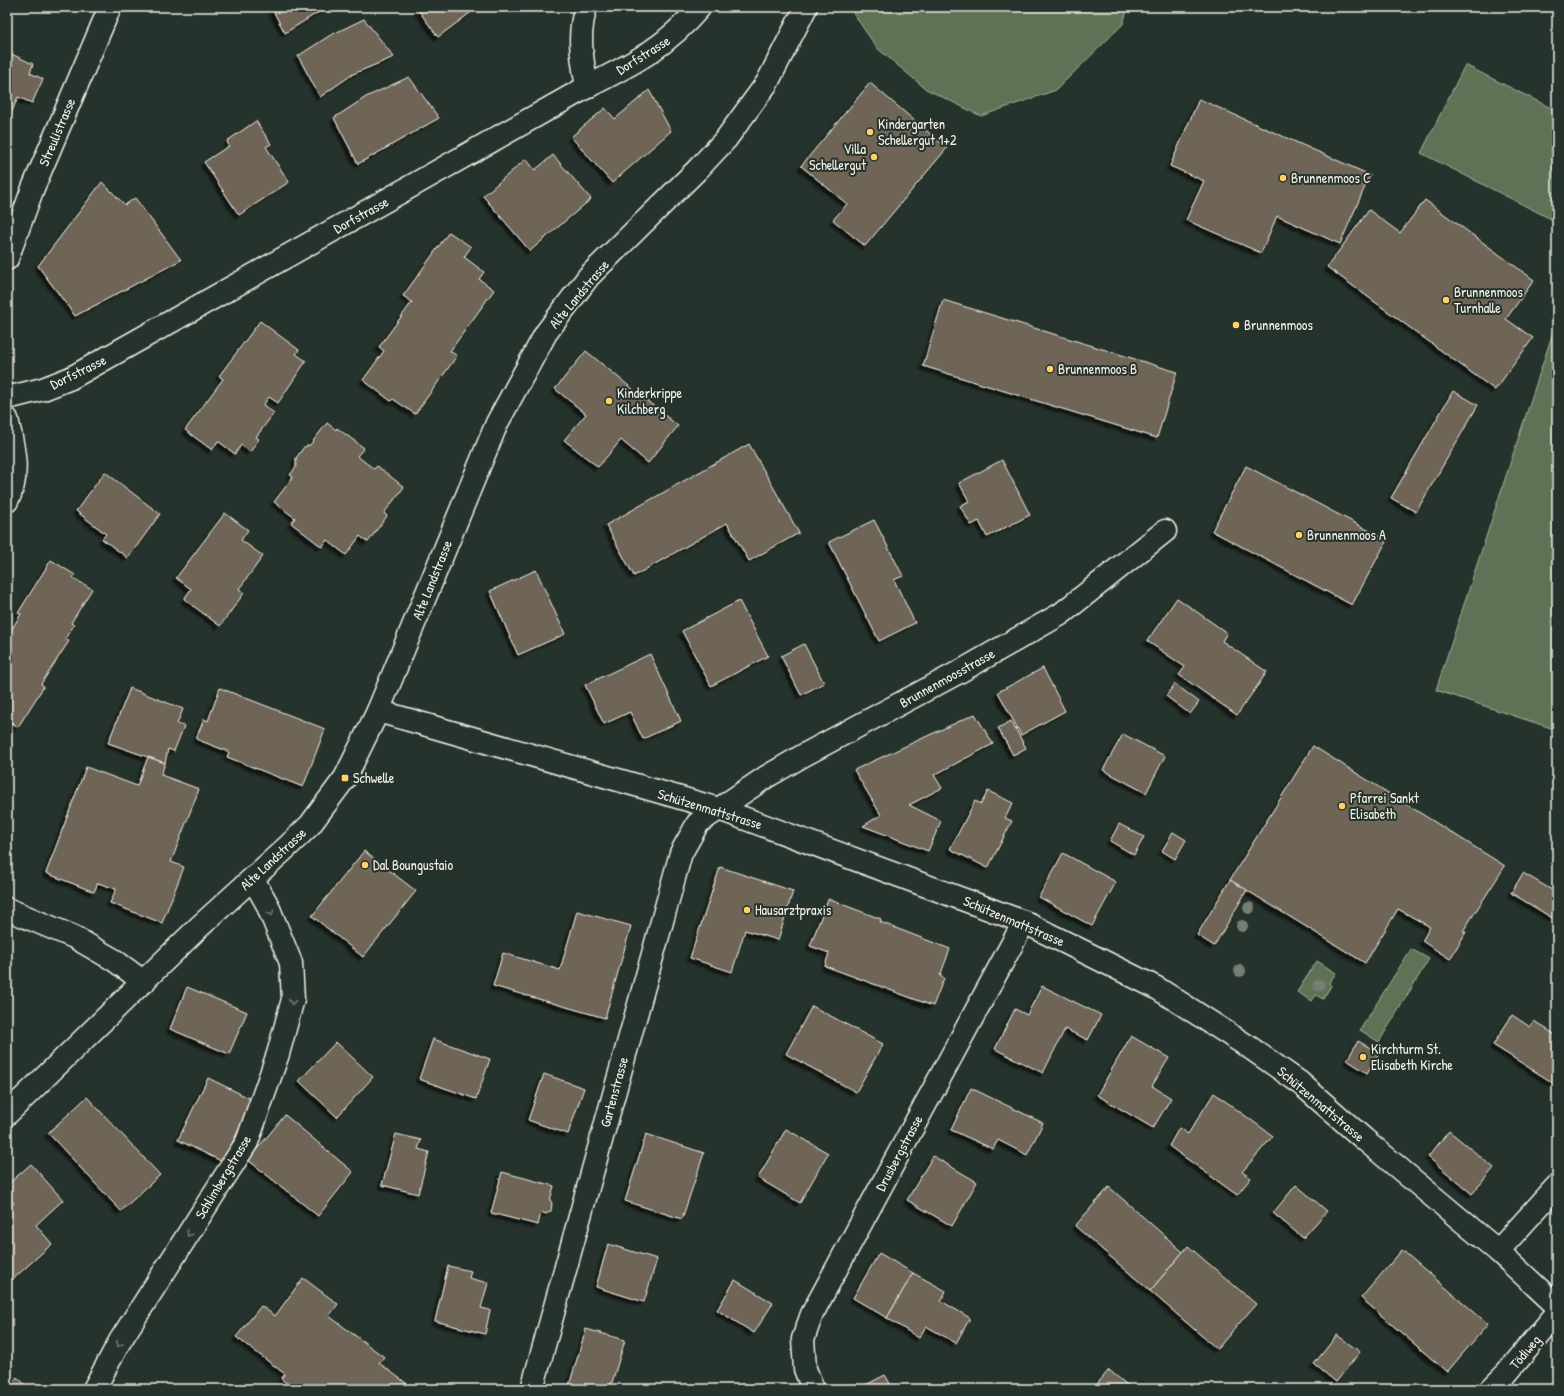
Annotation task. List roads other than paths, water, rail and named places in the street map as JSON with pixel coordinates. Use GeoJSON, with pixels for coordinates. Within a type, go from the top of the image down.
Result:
{"type":"FeatureCollection","features":[{"type":"Feature","properties":{"kind":"street","name":"Streulistrasse"},"geometry":{"type":"LineString","coordinates":[[7,259],[34,188],[110,7]]}},
{"type":"Feature","properties":{"kind":"street"},"geometry":{"type":"LineString","coordinates":[[586,7],[582,20],[580,49],[587,87]]}},
{"type":"Feature","properties":{"kind":"street","name":"Dorfstrasse"},"geometry":{"type":"LineString","coordinates":[[7,398],[43,389],[71,378],[587,87],[636,63],[674,36],[700,7]]}},
{"type":"Feature","properties":{"kind":"street","name":"Alte Landstrasse"},"geometry":{"type":"LineString","coordinates":[[7,1114],[199,927],[310,825],[344,778],[378,711],[497,423],[546,333],[589,276],[698,169],[726,139],[767,83],[806,7]]}},
{"type":"Feature","properties":{"kind":"street"},"geometry":{"type":"LineString","coordinates":[[7,419],[15,460],[11,494],[7,501]]}},
{"type":"Feature","properties":{"kind":"street","name":"Brunnenmoosstrasse"},"geometry":{"type":"LineString","coordinates":[[719,809],[804,755],[961,671],[1061,614],[1165,531]]}},
{"type":"Feature","properties":{"kind":"street","name":"Schützenmattstrasse"},"geometry":{"type":"LineString","coordinates":[[378,711],[719,809],[1024,922],[1157,988],[1299,1082],[1364,1139],[1498,1251],[1557,1306]]}},
{"type":"Feature","properties":{"kind":"street","name":"Gartenstrasse"},"geometry":{"type":"LineString","coordinates":[[532,1389],[681,853],[698,823],[719,809]]}},
{"type":"Feature","properties":{"kind":"street","name":"Schlimbergstrasse"},"geometry":{"type":"LineString","coordinates":[[94,1389],[120,1341],[247,1142],[278,1054],[293,999],[291,963],[267,904],[252,879]]}},
{"type":"Feature","properties":{"kind":"street"},"geometry":{"type":"LineString","coordinates":[[7,909],[74,936],[114,960],[144,982]]}},
{"type":"Feature","properties":{"kind":"street","name":"Drusbergstrasse"},"geometry":{"type":"LineString","coordinates":[[813,1389],[805,1369],[803,1339],[812,1314],[1024,922]]}},
{"type":"Feature","properties":{"kind":"street"},"geometry":{"type":"LineString","coordinates":[[1498,1251],[1557,1186]]}},
{"type":"Feature","properties":{"kind":"street","name":"Tödiweg"},"geometry":{"type":"LineString","coordinates":[[1490,1389],[1507,1373],[1557,1313]]}},
{"type":"Feature","properties":{"kind":"place","name":"Kindergarten Schellergut 1+2"},"geometry":{"type":"Point","coordinates":[870,132]}},
{"type":"Feature","properties":{"kind":"place","name":"Villa Schellergut"},"geometry":{"type":"Point","coordinates":[874,157]}},
{"type":"Feature","properties":{"kind":"place","name":"Brunnenmoos C"},"geometry":{"type":"Point","coordinates":[1283,178]}},
{"type":"Feature","properties":{"kind":"place","name":"Brunnenmoos Turnhalle"},"geometry":{"type":"Point","coordinates":[1446,300]}},
{"type":"Feature","properties":{"kind":"place","name":"Brunnenmoos"},"geometry":{"type":"Point","coordinates":[1236,325]}},
{"type":"Feature","properties":{"kind":"place","name":"Brunnenmoos B"},"geometry":{"type":"Point","coordinates":[1050,369]}},
{"type":"Feature","properties":{"kind":"place","name":"Kinderkrippe Kilchberg"},"geometry":{"type":"Point","coordinates":[609,401]}},
{"type":"Feature","properties":{"kind":"place","name":"Brunnenmoos A"},"geometry":{"type":"Point","coordinates":[1299,535]}},
{"type":"Feature","properties":{"kind":"place","name":"Schwelle"},"geometry":{"type":"Point","coordinates":[345,778]}},
{"type":"Feature","properties":{"kind":"place","name":"Pfarrei Sankt Elisabeth"},"geometry":{"type":"Point","coordinates":[1342,806]}},
{"type":"Feature","properties":{"kind":"place","name":"Dal Boungustaio"},"geometry":{"type":"Point","coordinates":[365,865]}},
{"type":"Feature","properties":{"kind":"place","name":"Hausarztpraxis"},"geometry":{"type":"Point","coordinates":[747,910]}},
{"type":"Feature","properties":{"kind":"place","name":"Kirchturm St. Elisabeth Kirche"},"geometry":{"type":"Point","coordinates":[1363,1057]}}]}
